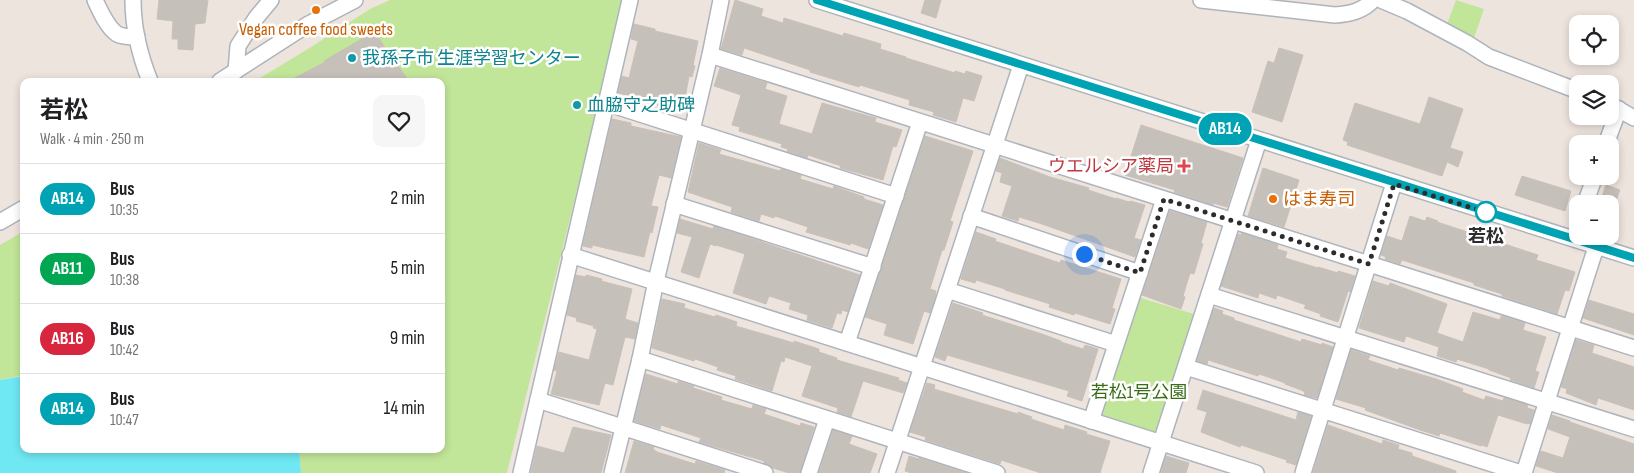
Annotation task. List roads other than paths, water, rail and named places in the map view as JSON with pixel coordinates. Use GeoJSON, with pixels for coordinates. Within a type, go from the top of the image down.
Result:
{"type":"FeatureCollection","features":[{"type":"Feature","properties":{"kind":"street"},"geometry":{"type":"LineString","coordinates":[[95,0],[106,21],[117,34],[137,37]]}},
{"type":"Feature","properties":{"kind":"street"},"geometry":{"type":"LineString","coordinates":[[133,0],[137,37],[149,78]]}},
{"type":"Feature","properties":{"kind":"street"},"geometry":{"type":"LineString","coordinates":[[236,71],[238,46],[256,18],[271,0]]}},
{"type":"Feature","properties":{"kind":"street"},"geometry":{"type":"LineString","coordinates":[[225,78],[307,25],[355,0]]}},
{"type":"Feature","properties":{"kind":"street"},"geometry":{"type":"LineString","coordinates":[[521,473],[630,0]]}},
{"type":"Feature","properties":{"kind":"street"},"geometry":{"type":"LineString","coordinates":[[612,473],[640,359],[656,281],[710,55],[721,0]]}},
{"type":"Feature","properties":{"kind":"street"},"geometry":{"type":"LineString","coordinates":[[817,0],[1394,184],[1569,231]]}},
{"type":"Feature","properties":{"kind":"street"},"geometry":{"type":"LineString","coordinates":[[1201,0],[1336,15],[1349,14],[1366,7],[1374,0]]}},
{"type":"Feature","properties":{"kind":"street"},"geometry":{"type":"LineString","coordinates":[[1381,0],[1407,11],[1468,43],[1489,57],[1569,88]]}},
{"type":"Feature","properties":{"kind":"street"},"geometry":{"type":"LineString","coordinates":[[710,55],[1634,348]]}},
{"type":"Feature","properties":{"kind":"street"},"geometry":{"type":"LineString","coordinates":[[887,473],[1021,65]]}},
{"type":"Feature","properties":{"kind":"street"},"geometry":{"type":"LineString","coordinates":[[606,103],[896,196]]}},
{"type":"Feature","properties":{"kind":"street"},"geometry":{"type":"LineString","coordinates":[[1619,109],[1634,118]]}},
{"type":"Feature","properties":{"kind":"street"},"geometry":{"type":"LineString","coordinates":[[847,343],[920,122]]}},
{"type":"Feature","properties":{"kind":"street"},"geometry":{"type":"LineString","coordinates":[[1151,473],[1259,140]]}},
{"type":"Feature","properties":{"kind":"street"},"geometry":{"type":"LineString","coordinates":[[1304,473],[1394,184]]}},
{"type":"Feature","properties":{"kind":"street"},"geometry":{"type":"LineString","coordinates":[[1091,421],[1164,199]]}},
{"type":"Feature","properties":{"kind":"street"},"geometry":{"type":"LineString","coordinates":[[674,204],[872,267]]}},
{"type":"Feature","properties":{"kind":"street"},"geometry":{"type":"LineString","coordinates":[[0,222],[20,210]]}},
{"type":"Feature","properties":{"kind":"street"},"geometry":{"type":"LineString","coordinates":[[971,216],[1140,273]]}},
{"type":"Feature","properties":{"kind":"street"},"geometry":{"type":"LineString","coordinates":[[1593,245],[1634,258]]}},
{"type":"Feature","properties":{"kind":"street"},"geometry":{"type":"LineString","coordinates":[[1186,366],[1522,473],[1596,247]]}},
{"type":"Feature","properties":{"kind":"street"},"geometry":{"type":"LineString","coordinates":[[570,255],[1256,473]]}},
{"type":"Feature","properties":{"kind":"street"},"geometry":{"type":"LineString","coordinates":[[947,290],[1116,344]]}},
{"type":"Feature","properties":{"kind":"street"},"geometry":{"type":"LineString","coordinates":[[1209,295],[1634,429]]}},
{"type":"Feature","properties":{"kind":"street"},"geometry":{"type":"LineString","coordinates":[[640,359],[997,473]]}},
{"type":"Feature","properties":{"kind":"street"},"geometry":{"type":"LineString","coordinates":[[538,400],[766,473]]}},
{"type":"Feature","properties":{"kind":"street"},"geometry":{"type":"LineString","coordinates":[[809,473],[827,419]]}},
{"type":"Feature","properties":{"kind":"water"},"geometry":{"type":"Polygon","coordinates":[[[20,377],[20,453],[299,453],[301,473],[0,473],[0,380],[20,377]]]}},
{"type":"Feature","properties":{"kind":"place","name":"Vegan coffee food sweets"},"geometry":{"type":"Point","coordinates":[316,10]}},
{"type":"Feature","properties":{"kind":"place","name":"我孫子市 生涯学習センター"},"geometry":{"type":"Point","coordinates":[352,58]}},
{"type":"Feature","properties":{"kind":"place","name":"血脇守之助碑"},"geometry":{"type":"Point","coordinates":[577,105]}},
{"type":"Feature","properties":{"kind":"place","name":"ウエルシア薬局"},"geometry":{"type":"Point","coordinates":[1184,166]}},
{"type":"Feature","properties":{"kind":"place","name":"はま寿司"},"geometry":{"type":"Point","coordinates":[1273,199]}},
{"type":"Feature","properties":{"kind":"place","name":"若松"},"geometry":{"type":"Point","coordinates":[1486,212]}},
{"type":"Feature","properties":{"kind":"park label","name":"若松1号公園"},"geometry":{"type":"Point","coordinates":[1139,392]}}]}
